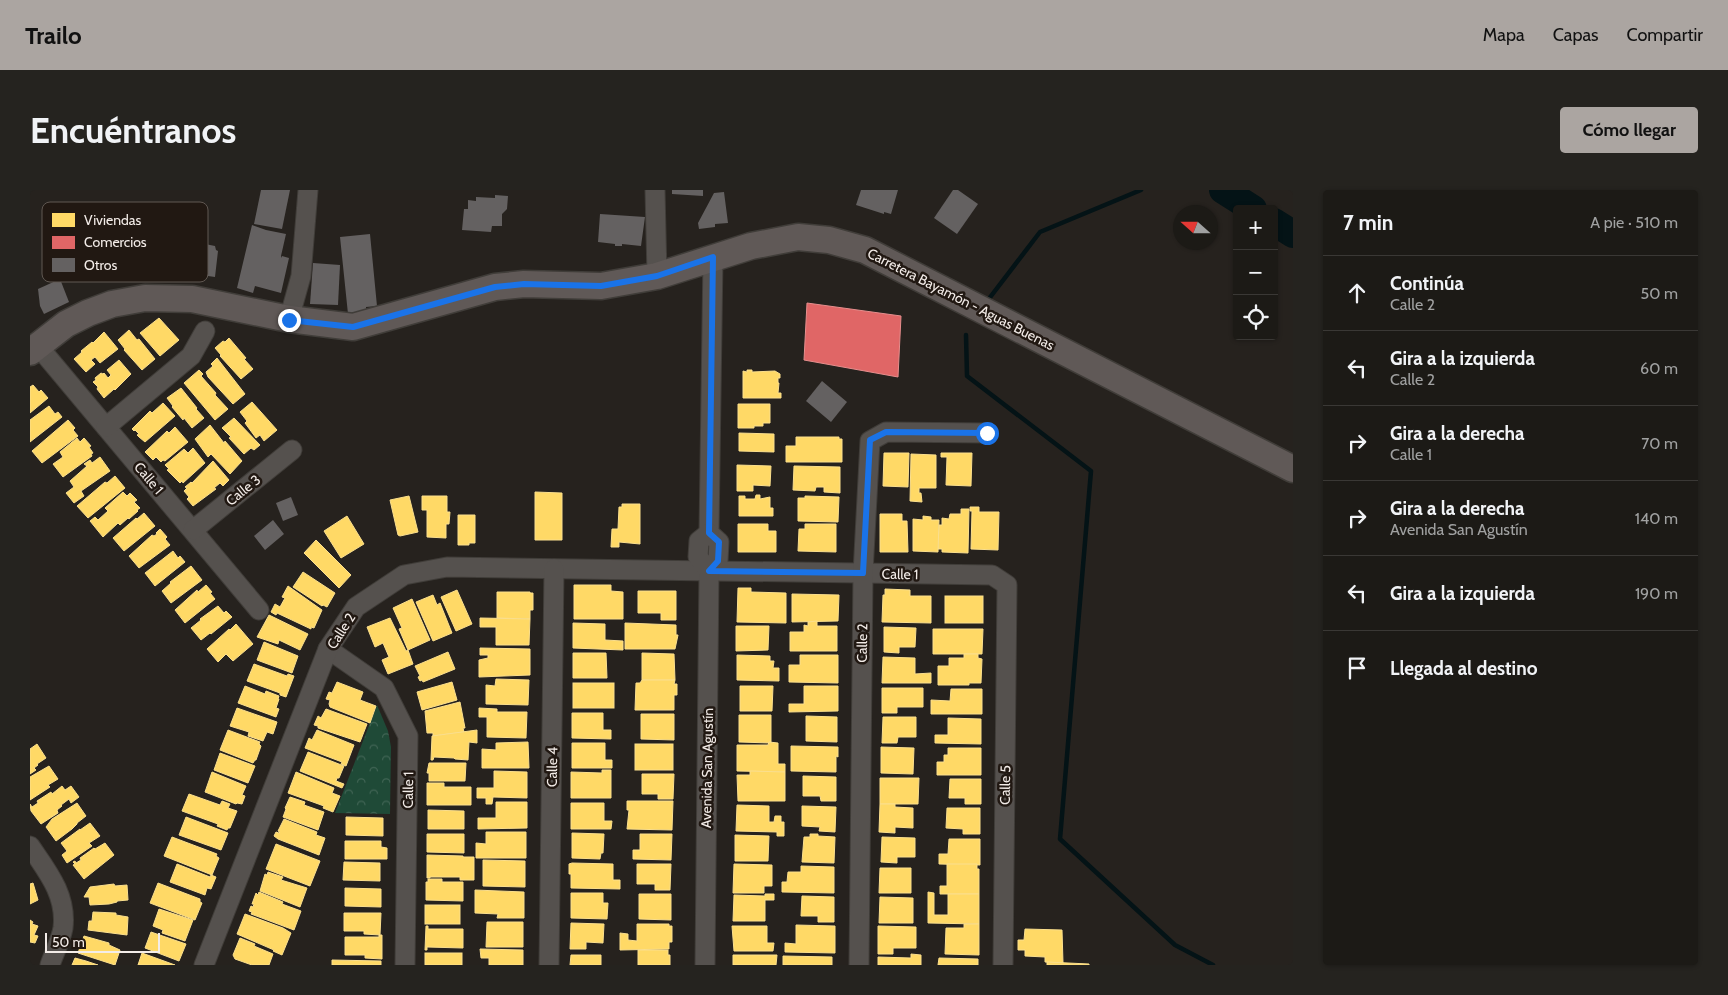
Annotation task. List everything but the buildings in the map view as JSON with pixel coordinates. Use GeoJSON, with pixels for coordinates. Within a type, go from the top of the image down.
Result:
{"type":"FeatureCollection","features":[{"type":"Feature","properties":{"kind":"street"},"geometry":{"type":"LineString","coordinates":[[289,320],[301,276],[308,190]]}},
{"type":"Feature","properties":{"kind":"street"},"geometry":{"type":"LineString","coordinates":[[655,190],[657,276]]}},
{"type":"Feature","properties":{"kind":"street","name":"Carretera Bayamón - Aguas Buenas"},"geometry":{"type":"LineString","coordinates":[[34,349],[66,324],[88,313],[112,304],[145,298],[192,299],[289,320],[353,327],[495,287],[524,284],[601,286],[657,276],[751,246],[798,237],[829,240],[865,250],[1293,469]]}},
{"type":"Feature","properties":{"kind":"street","name":"Avenida San Agustín"},"geometry":{"type":"LineString","coordinates":[[705,965],[709,571],[718,561],[719,542],[709,533],[713,257]]}},
{"type":"Feature","properties":{"kind":"street"},"geometry":{"type":"LineString","coordinates":[[106,427],[191,356],[205,331]]}},
{"type":"Feature","properties":{"kind":"street","name":"Calle 1"},"geometry":{"type":"LineString","coordinates":[[34,349],[106,427],[259,610]]}},
{"type":"Feature","properties":{"kind":"street","name":"Calle 2"},"geometry":{"type":"LineString","coordinates":[[858,965],[863,573],[870,440],[886,432],[987,433]]}},
{"type":"Feature","properties":{"kind":"street","name":"Calle 3"},"geometry":{"type":"LineString","coordinates":[[194,530],[292,450]]}},
{"type":"Feature","properties":{"kind":"street","name":"Calle 2"},"geometry":{"type":"LineString","coordinates":[[204,965],[328,649],[356,607],[404,575],[447,567],[709,571]]}},
{"type":"Feature","properties":{"kind":"street","name":"Calle 4"},"geometry":{"type":"LineString","coordinates":[[549,965],[554,569]]}},
{"type":"Feature","properties":{"kind":"street","name":"Calle 1"},"geometry":{"type":"LineString","coordinates":[[709,571],[992,575],[1007,585],[1007,605]]}},
{"type":"Feature","properties":{"kind":"street","name":"Calle 5"},"geometry":{"type":"LineString","coordinates":[[1003,965],[1007,605]]}},
{"type":"Feature","properties":{"kind":"street","name":"Calle 1"},"geometry":{"type":"LineString","coordinates":[[328,649],[384,688],[408,736],[405,965]]}},
{"type":"Feature","properties":{"kind":"street"},"geometry":{"type":"LineString","coordinates":[[30,846],[54,882],[60,894],[63,911],[63,927],[50,965]]}},
{"type":"Feature","properties":{"kind":"green space"},"geometry":{"type":"Polygon","coordinates":[[[377,705],[388,731],[391,747],[390,814],[335,813],[377,705]]]}},
{"type":"Feature","properties":{"kind":"waterway"},"geometry":{"type":"LineString","coordinates":[[988,300],[1040,232],[1141,190]]}},
{"type":"Feature","properties":{"kind":"waterway"},"geometry":{"type":"LineString","coordinates":[[1223,190],[1247,205]]}},
{"type":"Feature","properties":{"kind":"waterway"},"geometry":{"type":"LineString","coordinates":[[1278,225],[1293,234]]}},
{"type":"Feature","properties":{"kind":"waterway"},"geometry":{"type":"LineString","coordinates":[[966,335],[967,376],[1091,471],[1060,839],[1175,945],[1213,965]]}},
{"type":"Feature","properties":{"kind":"route"},"geometry":{"type":"LineString","coordinates":[[289,320],[353,327],[495,287],[524,284],[601,286],[657,276],[713,257],[709,533],[719,542],[718,561],[709,571],[863,573],[870,440],[886,432],[987,433]]}}]}
